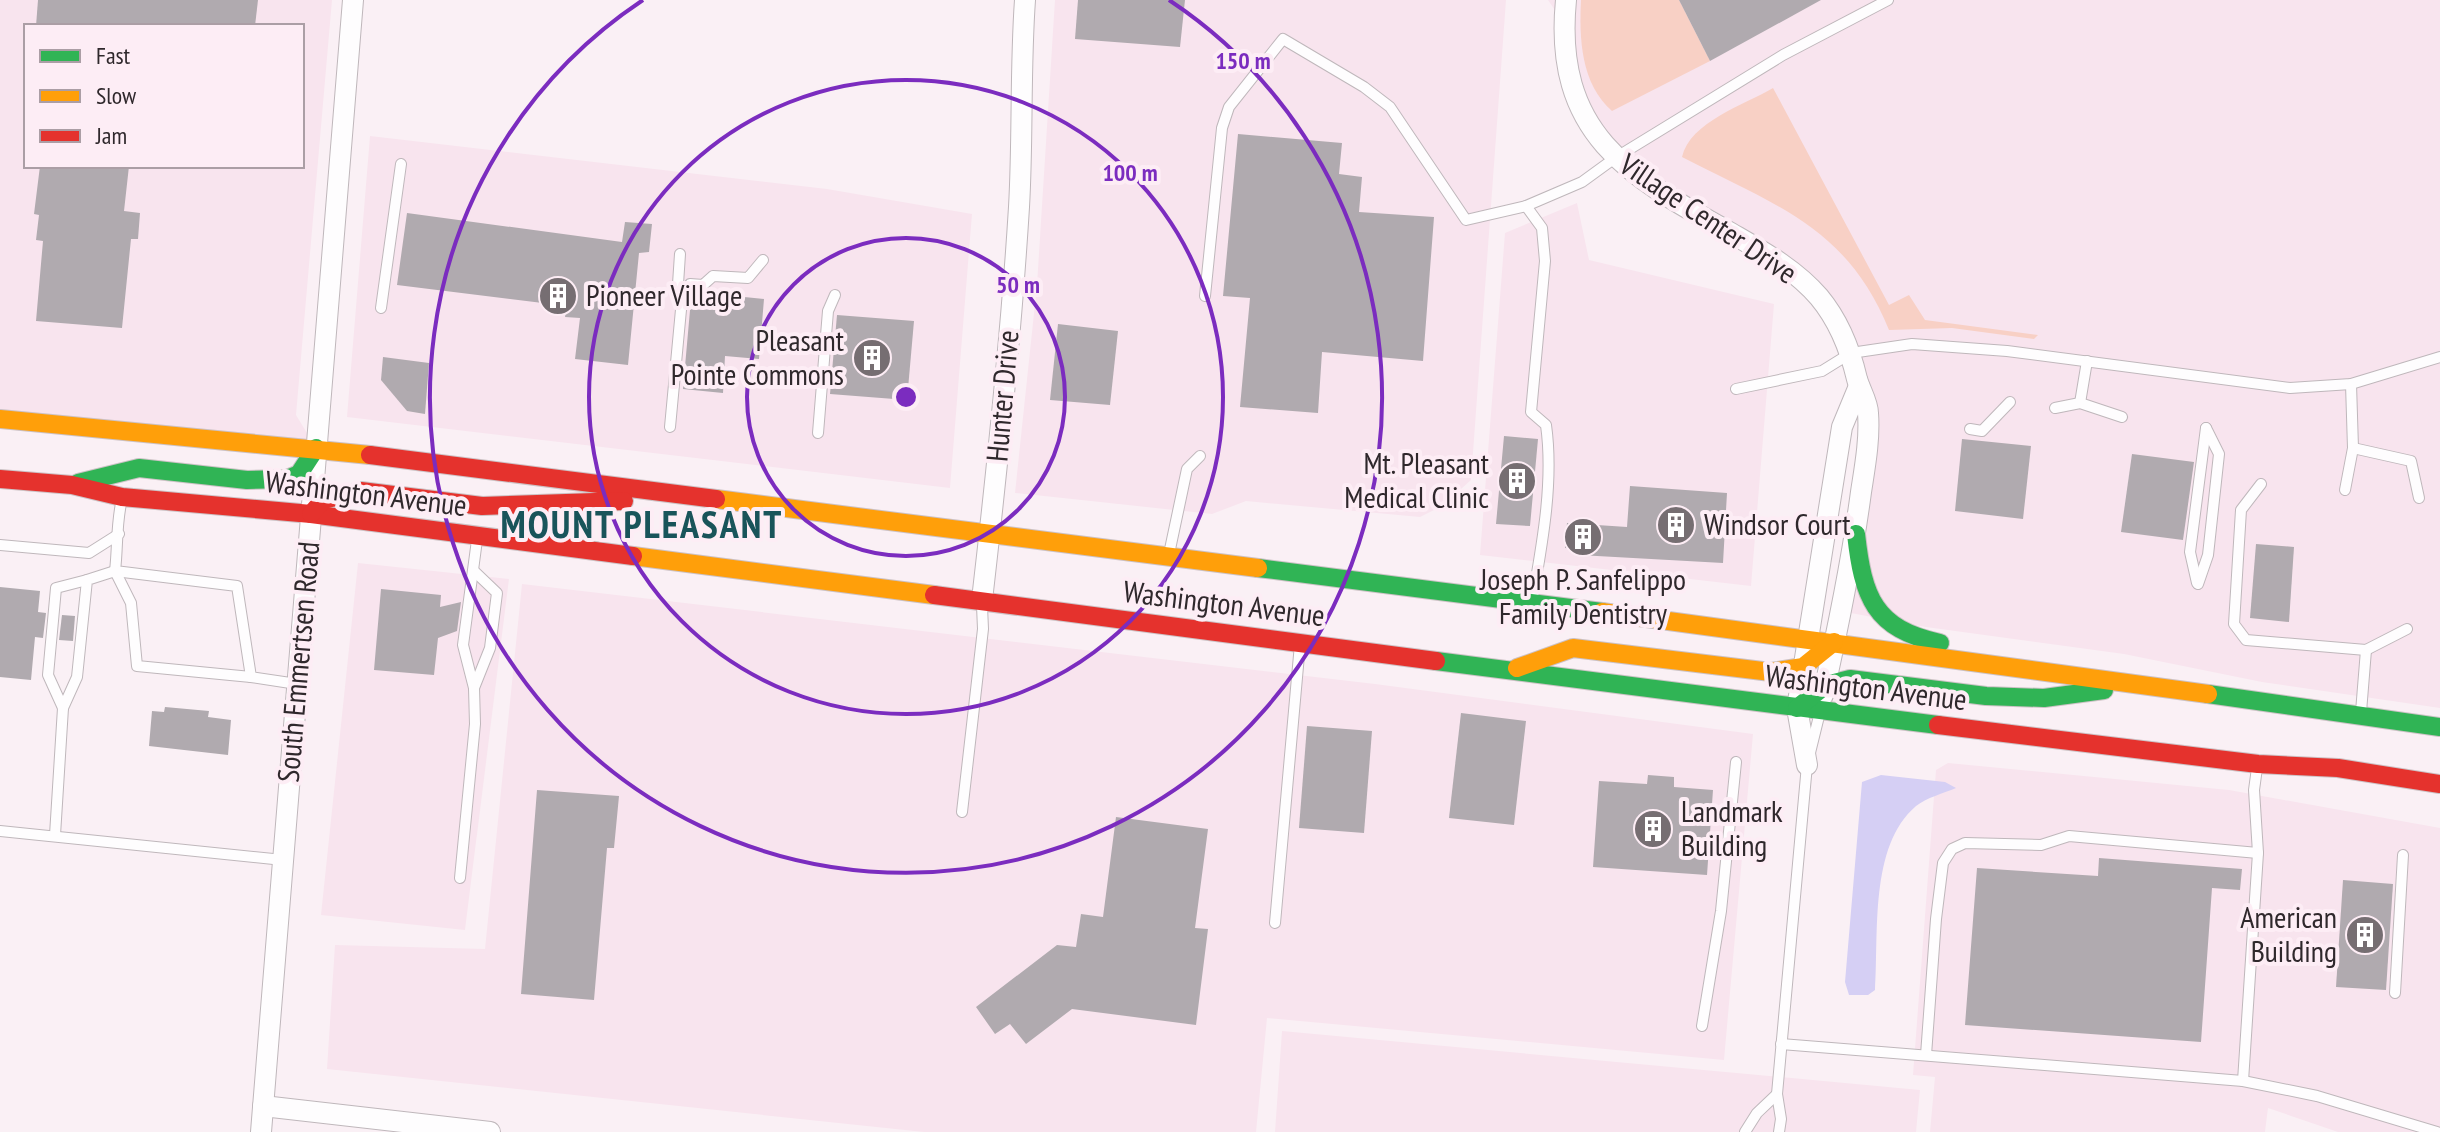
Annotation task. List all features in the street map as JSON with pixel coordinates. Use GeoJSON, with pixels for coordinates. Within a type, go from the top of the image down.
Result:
{"type":"FeatureCollection","features":[{"type":"Feature","properties":{"kind":"main road","name":"Washington Avenue"},"geometry":{"type":"LineString","coordinates":[[0,419],[316,448],[989,537],[1834,642],[2440,727]]}},
{"type":"Feature","properties":{"kind":"main road"},"geometry":{"type":"LineString","coordinates":[[72,485],[139,468],[247,480],[287,479],[299,474],[316,448]]}},
{"type":"Feature","properties":{"kind":"main road","name":"Washington Avenue"},"geometry":{"type":"LineString","coordinates":[[0,479],[72,485],[122,497],[311,514],[477,535],[1797,708],[2258,764],[2338,768],[2440,784]]}},
{"type":"Feature","properties":{"kind":"main road"},"geometry":{"type":"LineString","coordinates":[[311,514],[323,500],[361,491],[526,507],[679,496]]}},
{"type":"Feature","properties":{"kind":"main road"},"geometry":{"type":"LineString","coordinates":[[1856,534],[1859,574],[1869,603],[1885,620],[1915,639],[2118,667],[2143,684]]}},
{"type":"Feature","properties":{"kind":"main road"},"geometry":{"type":"LineString","coordinates":[[1514,669],[1573,648],[1771,672],[1803,667],[1834,642]]}},
{"type":"Feature","properties":{"kind":"main road"},"geometry":{"type":"LineString","coordinates":[[1797,708],[1826,685],[1850,679],[1986,696],[2044,698],[2143,684]]}},
{"type":"Feature","properties":{"kind":"street","name":"South Emmertsen Road"},"geometry":{"type":"LineString","coordinates":[[261,1132],[353,0]]}},
{"type":"Feature","properties":{"kind":"street","name":"Hunter Drive"},"geometry":{"type":"LineString","coordinates":[[982,600],[1019,205],[1019,73],[1025,0]]}},
{"type":"Feature","properties":{"kind":"street","name":"Village Center Drive"},"geometry":{"type":"LineString","coordinates":[[1566,0],[1563,37],[1574,89],[1598,137],[1615,158],[1656,191],[1764,252],[1796,275],[1819,297],[1851,353],[1868,410],[1868,445],[1856,534],[1820,710]]}},
{"type":"Feature","properties":{"kind":"street"},"geometry":{"type":"LineString","coordinates":[[1807,765],[1797,708],[1842,427],[1859,386]]}},
{"type":"Feature","properties":{"kind":"street"},"geometry":{"type":"LineString","coordinates":[[263,1106],[490,1132]]}},
{"type":"Feature","properties":{"kind":"lane"},"geometry":{"type":"LineString","coordinates":[[1205,296],[1222,128],[1229,107],[1283,39],[1364,87],[1390,107],[1466,220],[1526,206],[1582,182],[1615,158],[1783,55],[1888,0]]}},
{"type":"Feature","properties":{"kind":"lane"},"geometry":{"type":"LineString","coordinates":[[381,308],[401,164]]}},
{"type":"Feature","properties":{"kind":"lane"},"geometry":{"type":"LineString","coordinates":[[1526,206],[1542,228],[1545,261],[1531,412],[1546,425],[1548,446],[1544,527],[1531,605]]}},
{"type":"Feature","properties":{"kind":"lane"},"geometry":{"type":"LineString","coordinates":[[670,427],[682,299],[678,284],[680,254]]}},
{"type":"Feature","properties":{"kind":"lane"},"geometry":{"type":"LineString","coordinates":[[682,299],[690,284],[703,285],[713,276],[748,278],[763,260]]}},
{"type":"Feature","properties":{"kind":"lane"},"geometry":{"type":"LineString","coordinates":[[818,433],[828,311],[835,295]]}},
{"type":"Feature","properties":{"kind":"lane"},"geometry":{"type":"LineString","coordinates":[[1736,389],[1822,371],[1851,353],[1912,344],[2087,361],[2290,388],[2351,384],[2440,357]]}},
{"type":"Feature","properties":{"kind":"lane"},"geometry":{"type":"LineString","coordinates":[[2080,403],[2087,361]]}},
{"type":"Feature","properties":{"kind":"lane"},"geometry":{"type":"LineString","coordinates":[[2345,490],[2353,448],[2351,384]]}},
{"type":"Feature","properties":{"kind":"lane"},"geometry":{"type":"LineString","coordinates":[[1970,429],[1982,431],[2010,402]]}},
{"type":"Feature","properties":{"kind":"lane"},"geometry":{"type":"LineString","coordinates":[[2055,408],[2080,403],[2122,417]]}},
{"type":"Feature","properties":{"kind":"lane"},"geometry":{"type":"LineString","coordinates":[[2206,428],[2219,454],[2208,555],[2198,584],[2190,552],[2206,428]]}},
{"type":"Feature","properties":{"kind":"lane"},"geometry":{"type":"LineString","coordinates":[[2353,448],[2411,461],[2419,498]]}},
{"type":"Feature","properties":{"kind":"lane"},"geometry":{"type":"LineString","coordinates":[[1168,559],[1187,469],[1200,456]]}},
{"type":"Feature","properties":{"kind":"lane"},"geometry":{"type":"LineString","coordinates":[[2261,484],[2241,510],[2234,624],[2246,640],[2366,650],[2407,629]]}},
{"type":"Feature","properties":{"kind":"lane"},"geometry":{"type":"LineString","coordinates":[[122,497],[116,522],[119,534],[115,571],[131,603],[137,666],[297,684]]}},
{"type":"Feature","properties":{"kind":"lane"},"geometry":{"type":"LineString","coordinates":[[0,545],[89,553],[119,534]]}},
{"type":"Feature","properties":{"kind":"lane"},"geometry":{"type":"LineString","coordinates":[[460,878],[475,724],[474,688],[463,645],[477,535]]}},
{"type":"Feature","properties":{"kind":"lane"},"geometry":{"type":"LineString","coordinates":[[63,708],[48,675],[56,588],[115,571],[237,586],[251,677]]}},
{"type":"Feature","properties":{"kind":"lane"},"geometry":{"type":"LineString","coordinates":[[474,571],[497,593],[490,648],[474,688]]}},
{"type":"Feature","properties":{"kind":"lane"},"geometry":{"type":"LineString","coordinates":[[55,835],[63,708],[77,677],[87,580]]}},
{"type":"Feature","properties":{"kind":"lane"},"geometry":{"type":"LineString","coordinates":[[962,812],[983,629],[982,600]]}},
{"type":"Feature","properties":{"kind":"lane"},"geometry":{"type":"LineString","coordinates":[[1275,923],[1300,642]]}},
{"type":"Feature","properties":{"kind":"lane"},"geometry":{"type":"LineString","coordinates":[[2360,715],[2366,650]]}},
{"type":"Feature","properties":{"kind":"lane"},"geometry":{"type":"LineString","coordinates":[[1779,1132],[1781,1119],[1777,1094],[1807,765],[1820,710]]}},
{"type":"Feature","properties":{"kind":"lane"},"geometry":{"type":"LineString","coordinates":[[1702,1026],[1721,911],[1736,762]]}},
{"type":"Feature","properties":{"kind":"lane"},"geometry":{"type":"LineString","coordinates":[[2243,1081],[2258,853],[2254,790],[2258,764]]}},
{"type":"Feature","properties":{"kind":"lane"},"geometry":{"type":"LineString","coordinates":[[0,831],[283,860]]}},
{"type":"Feature","properties":{"kind":"lane"},"geometry":{"type":"LineString","coordinates":[[1926,1055],[1943,863],[1952,849],[1965,843],[2041,845],[2069,836],[2258,853]]}},
{"type":"Feature","properties":{"kind":"lane"},"geometry":{"type":"LineString","coordinates":[[2395,993],[2403,855]]}},
{"type":"Feature","properties":{"kind":"lane"},"geometry":{"type":"LineString","coordinates":[[1781,1044],[2243,1081],[2317,1096],[2437,1132]]}},
{"type":"Feature","properties":{"kind":"lane"},"geometry":{"type":"LineString","coordinates":[[1745,1132],[1757,1113],[1777,1094]]}},
{"type":"Feature","properties":{"kind":"shaded area"},"geometry":{"type":"Polygon","coordinates":[[[0,0],[332,0],[296,415],[316,448],[0,419],[0,0]]]}},
{"type":"Feature","properties":{"kind":"shaded area"},"geometry":{"type":"Polygon","coordinates":[[[1055,0],[1506,0],[1471,480],[1442,506],[1420,517],[1246,501],[1212,514],[1015,493],[1037,285],[1055,0]]]}},
{"type":"Feature","properties":{"kind":"shaded area"},"geometry":{"type":"Polygon","coordinates":[[[1548,0],[2440,0],[2440,708],[2262,682],[2124,654],[1926,627],[1840,611],[1868,410],[1819,297],[1598,137],[1563,22],[1548,0]]]}},
{"type":"Feature","properties":{"kind":"shaded area"},"geometry":{"type":"Polygon","coordinates":[[[1581,0],[1679,0],[1710,61],[1612,111],[1594,88],[1584,60],[1581,0]]]}},
{"type":"Feature","properties":{"kind":"shaded area"},"geometry":{"type":"Polygon","coordinates":[[[1773,88],[1889,305],[1909,295],[1925,320],[2038,335],[2034,339],[1952,328],[1889,330],[1872,295],[1852,266],[1829,242],[1777,205],[1682,157],[1687,145],[1707,124],[1773,88]]]}},
{"type":"Feature","properties":{"kind":"shaded area"},"geometry":{"type":"Polygon","coordinates":[[[370,136],[827,189],[972,214],[950,488],[347,417],[370,136]]]}},
{"type":"Feature","properties":{"kind":"shaded area"},"geometry":{"type":"Polygon","coordinates":[[[1577,203],[1589,260],[1774,304],[1751,586],[1480,555],[1505,233],[1577,203]]]}},
{"type":"Feature","properties":{"kind":"shaded area"},"geometry":{"type":"Polygon","coordinates":[[[358,563],[509,579],[465,930],[321,915],[358,563]]]}},
{"type":"Feature","properties":{"kind":"shaded area"},"geometry":{"type":"Polygon","coordinates":[[[522,584],[1375,684],[1753,734],[1724,1060],[1267,1018],[1256,1132],[924,1132],[327,1069],[335,945],[485,949],[522,584]]]}},
{"type":"Feature","properties":{"kind":"shaded area"},"geometry":{"type":"Polygon","coordinates":[[[1948,763],[2229,790],[2440,828],[2440,1132],[2338,1132],[2268,1108],[2265,1132],[1930,1132],[1935,1077],[1913,1075],[1936,770],[1948,763]]]}},
{"type":"Feature","properties":{"kind":"shaded area"},"geometry":{"type":"Polygon","coordinates":[[[1881,775],[1945,782],[1956,788],[1916,806],[1901,823],[1890,844],[1879,892],[1875,990],[1868,995],[1849,995],[1845,982],[1862,782],[1881,775]]]}},
{"type":"Feature","properties":{"kind":"shaded area"},"geometry":{"type":"Polygon","coordinates":[[[1282,1031],[1920,1090],[1916,1132],[1275,1132],[1282,1031]]]}},
{"type":"Feature","properties":{"kind":"building"},"geometry":{"type":"Polygon","coordinates":[[[38,0],[258,0],[255,24],[36,24],[38,0]]]}},
{"type":"Feature","properties":{"kind":"building"},"geometry":{"type":"Polygon","coordinates":[[[1078,0],[1185,0],[1180,47],[1075,39],[1078,0]]]}},
{"type":"Feature","properties":{"kind":"building"},"geometry":{"type":"Polygon","coordinates":[[[1679,0],[1821,0],[1710,61],[1679,0]]]}},
{"type":"Feature","properties":{"kind":"building"},"geometry":{"type":"Polygon","coordinates":[[[1238,134],[1342,143],[1339,174],[1362,177],[1359,212],[1434,217],[1423,361],[1322,352],[1318,413],[1240,407],[1250,298],[1223,296],[1238,134]]]}},
{"type":"Feature","properties":{"kind":"building"},"geometry":{"type":"Polygon","coordinates":[[[40,168],[129,168],[124,211],[140,213],[138,239],[131,239],[122,328],[36,321],[43,241],[36,240],[39,215],[34,214],[40,168]]]}},
{"type":"Feature","properties":{"kind":"building","name":"Pioneer Village"},"geometry":{"type":"Polygon","coordinates":[[[407,213],[622,242],[625,222],[652,224],[649,252],[639,253],[628,365],[575,359],[580,318],[565,317],[567,306],[397,285],[407,213]]]}},
{"type":"Feature","properties":{"kind":"building"},"geometry":{"type":"Polygon","coordinates":[[[695,292],[764,299],[759,359],[725,356],[723,393],[683,389],[691,299],[695,292]]]}},
{"type":"Feature","properties":{"kind":"building","name":"Pleasant Pointe Commons"},"geometry":{"type":"Polygon","coordinates":[[[837,315],[914,321],[907,400],[830,394],[837,315]]]}},
{"type":"Feature","properties":{"kind":"building"},"geometry":{"type":"Polygon","coordinates":[[[1058,324],[1118,331],[1110,405],[1050,400],[1058,324]]]}},
{"type":"Feature","properties":{"kind":"building"},"geometry":{"type":"Polygon","coordinates":[[[383,357],[429,363],[425,414],[407,411],[381,380],[383,357]]]}},
{"type":"Feature","properties":{"kind":"building","name":"Mt. Pleasant Medical Clinic"},"geometry":{"type":"Polygon","coordinates":[[[1504,436],[1538,439],[1530,526],[1496,524],[1504,436]]]}},
{"type":"Feature","properties":{"kind":"building"},"geometry":{"type":"Polygon","coordinates":[[[1962,439],[2031,446],[2023,519],[1955,511],[1962,439]]]}},
{"type":"Feature","properties":{"kind":"building"},"geometry":{"type":"Polygon","coordinates":[[[2132,454],[2194,462],[2183,540],[2121,532],[2132,454]]]}},
{"type":"Feature","properties":{"kind":"building","name":"Windsor Court"},"geometry":{"type":"Polygon","coordinates":[[[1630,486],[1727,493],[1723,563],[1579,555],[1579,549],[1565,548],[1567,523],[1627,527],[1630,486]]]}},
{"type":"Feature","properties":{"kind":"building"},"geometry":{"type":"Polygon","coordinates":[[[2256,544],[2294,547],[2289,622],[2250,618],[2256,544]]]}},
{"type":"Feature","properties":{"kind":"building"},"geometry":{"type":"Polygon","coordinates":[[[0,587],[40,591],[38,612],[46,613],[43,638],[35,637],[31,680],[0,677],[0,587]]]}},
{"type":"Feature","properties":{"kind":"building"},"geometry":{"type":"Polygon","coordinates":[[[381,589],[441,595],[440,607],[461,602],[457,631],[438,638],[434,675],[374,670],[381,589]]]}},
{"type":"Feature","properties":{"kind":"building"},"geometry":{"type":"Polygon","coordinates":[[[62,615],[75,616],[73,641],[59,640],[62,615]]]}},
{"type":"Feature","properties":{"kind":"building"},"geometry":{"type":"Polygon","coordinates":[[[165,707],[209,711],[208,717],[231,720],[228,755],[149,746],[152,711],[164,712],[165,707]]]}},
{"type":"Feature","properties":{"kind":"building"},"geometry":{"type":"Polygon","coordinates":[[[1461,713],[1526,721],[1514,825],[1449,818],[1461,713]]]}},
{"type":"Feature","properties":{"kind":"building"},"geometry":{"type":"Polygon","coordinates":[[[1307,726],[1372,731],[1364,833],[1299,828],[1307,726]]]}},
{"type":"Feature","properties":{"kind":"building","name":"Landmark Building"},"geometry":{"type":"Polygon","coordinates":[[[1648,775],[1674,777],[1674,787],[1713,790],[1707,875],[1593,867],[1599,781],[1647,784],[1648,775]]]}},
{"type":"Feature","properties":{"kind":"building"},"geometry":{"type":"Polygon","coordinates":[[[537,790],[619,796],[614,848],[607,848],[594,1000],[521,994],[537,790]]]}},
{"type":"Feature","properties":{"kind":"building"},"geometry":{"type":"Polygon","coordinates":[[[1116,817],[1208,829],[1195,928],[1208,929],[1196,1025],[1072,1009],[1026,1044],[1010,1024],[995,1034],[976,1007],[1057,945],[1076,947],[1081,914],[1103,917],[1116,817]]]}},
{"type":"Feature","properties":{"kind":"building"},"geometry":{"type":"Polygon","coordinates":[[[2099,858],[2242,869],[2240,890],[2212,888],[2201,1042],[1965,1025],[1977,868],[2098,876],[2099,858]]]}},
{"type":"Feature","properties":{"kind":"building","name":"American Building"},"geometry":{"type":"Polygon","coordinates":[[[2343,880],[2393,884],[2386,990],[2336,987],[2343,880]]]}},
{"type":"Feature","properties":{"kind":"traffic: fast"},"geometry":{"type":"LineString","coordinates":[[78,483],[139,468],[247,480],[287,479],[299,474],[316,448]]}},
{"type":"Feature","properties":{"kind":"traffic: fast"},"geometry":{"type":"LineString","coordinates":[[1856,534],[1863,576],[1876,607],[1900,629],[1940,643]]}},
{"type":"Feature","properties":{"kind":"traffic: fast"},"geometry":{"type":"LineString","coordinates":[[1258,568],[1602,612]]}},
{"type":"Feature","properties":{"kind":"traffic: fast"},"geometry":{"type":"LineString","coordinates":[[1436,661],[1938,725]]}},
{"type":"Feature","properties":{"kind":"traffic: fast"},"geometry":{"type":"LineString","coordinates":[[1797,708],[1826,685],[1850,679],[1986,696],[2044,698],[2104,690]]}},
{"type":"Feature","properties":{"kind":"traffic: fast"},"geometry":{"type":"LineString","coordinates":[[2208,694],[2440,727]]}},
{"type":"Feature","properties":{"kind":"traffic: slow"},"geometry":{"type":"LineString","coordinates":[[0,419],[370,455]]}},
{"type":"Feature","properties":{"kind":"traffic: slow"},"geometry":{"type":"LineString","coordinates":[[716,499],[1258,568]]}},
{"type":"Feature","properties":{"kind":"traffic: slow"},"geometry":{"type":"LineString","coordinates":[[633,556],[934,595]]}},
{"type":"Feature","properties":{"kind":"traffic: slow"},"geometry":{"type":"LineString","coordinates":[[1602,612],[2208,694]]}},
{"type":"Feature","properties":{"kind":"traffic: slow"},"geometry":{"type":"LineString","coordinates":[[1517,668],[1573,648],[1771,672],[1803,667],[1834,642]]}},
{"type":"Feature","properties":{"kind":"traffic: jam"},"geometry":{"type":"LineString","coordinates":[[370,455],[716,499]]}},
{"type":"Feature","properties":{"kind":"traffic: jam"},"geometry":{"type":"LineString","coordinates":[[0,479],[72,485],[122,497],[311,514],[633,556]]}},
{"type":"Feature","properties":{"kind":"traffic: jam"},"geometry":{"type":"LineString","coordinates":[[311,514],[323,500],[361,491],[482,506],[624,501]]}},
{"type":"Feature","properties":{"kind":"traffic: jam"},"geometry":{"type":"LineString","coordinates":[[934,595],[1436,661]]}},
{"type":"Feature","properties":{"kind":"traffic: jam"},"geometry":{"type":"LineString","coordinates":[[1938,725],[2258,764],[2338,768],[2440,784]]}},
{"type":"Feature","properties":{"kind":"place","name":"Pioneer Village"},"geometry":{"type":"Point","coordinates":[558,296]}},
{"type":"Feature","properties":{"kind":"place","name":"Pleasant Pointe Commons"},"geometry":{"type":"Point","coordinates":[872,358]}},
{"type":"Feature","properties":{"kind":"place","name":"Mt. Pleasant Medical Clinic"},"geometry":{"type":"Point","coordinates":[1517,481]}},
{"type":"Feature","properties":{"kind":"place","name":"Windsor Court"},"geometry":{"type":"Point","coordinates":[1676,525]}},
{"type":"Feature","properties":{"kind":"place","name":"Joseph P. Sanfelippo Family Dentistry"},"geometry":{"type":"Point","coordinates":[1583,537]}},
{"type":"Feature","properties":{"kind":"place","name":"Landmark Building"},"geometry":{"type":"Point","coordinates":[1653,829]}},
{"type":"Feature","properties":{"kind":"place","name":"American Building"},"geometry":{"type":"Point","coordinates":[2365,935]}},
{"type":"Feature","properties":{"kind":"district","name":"MOUNT PLEASANT"},"geometry":{"type":"Point","coordinates":[642,525]}}]}
